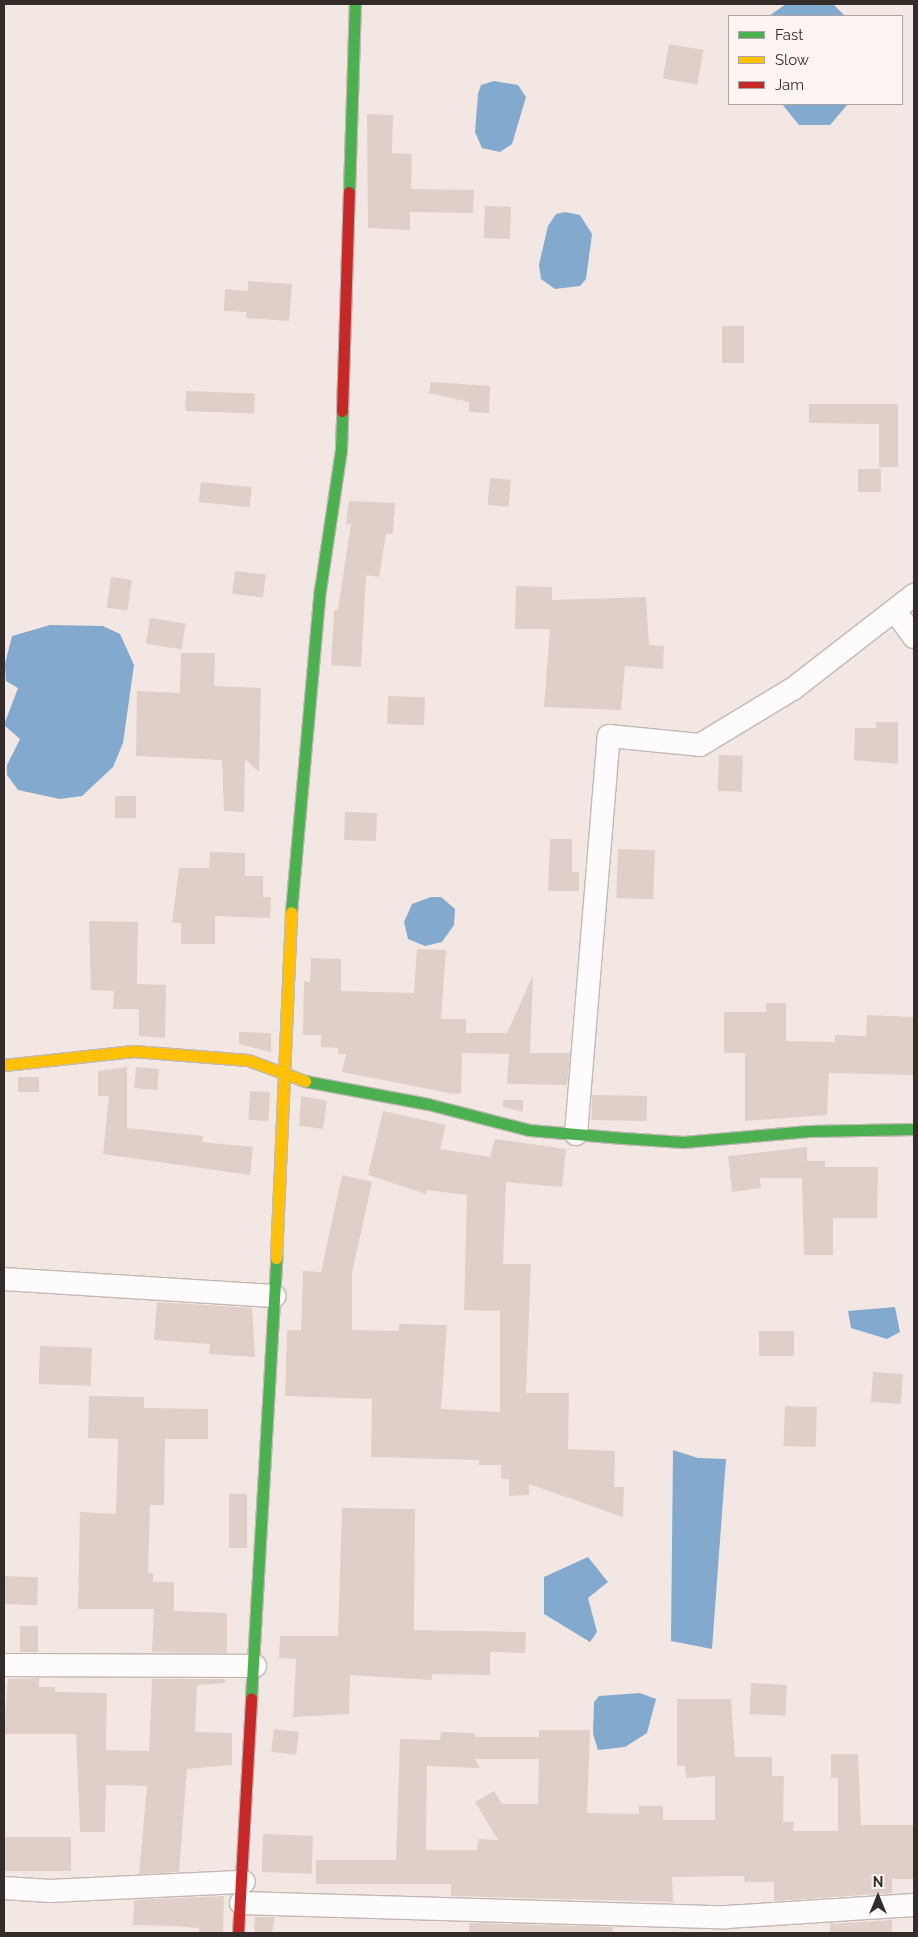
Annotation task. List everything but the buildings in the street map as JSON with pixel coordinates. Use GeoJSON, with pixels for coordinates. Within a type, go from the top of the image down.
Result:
{"type":"FeatureCollection","features":[{"type":"Feature","properties":{"kind":"street"},"geometry":{"type":"LineString","coordinates":[[238,1933],[255,1666],[286,1077],[290,918],[320,590],[340,449],[355,4]]}},
{"type":"Feature","properties":{"kind":"street"},"geometry":{"type":"LineString","coordinates":[[576,1134],[609,736],[700,745],[794,688],[914,595]]}},
{"type":"Feature","properties":{"kind":"street"},"geometry":{"type":"LineString","coordinates":[[895,611],[914,637]]}},
{"type":"Feature","properties":{"kind":"street"},"geometry":{"type":"LineString","coordinates":[[4,1065],[133,1051],[248,1060],[286,1077],[428,1104],[529,1130],[683,1142],[809,1131],[914,1129]]}},
{"type":"Feature","properties":{"kind":"street"},"geometry":{"type":"LineString","coordinates":[[4,1279],[274,1296]]}},
{"type":"Feature","properties":{"kind":"street"},"geometry":{"type":"LineString","coordinates":[[4,1665],[255,1666]]}},
{"type":"Feature","properties":{"kind":"street"},"geometry":{"type":"LineString","coordinates":[[4,1888],[50,1891],[242,1892],[728,1917],[914,1905]]}},
{"type":"Feature","properties":{"kind":"water"},"geometry":{"type":"Polygon","coordinates":[[[786,4],[833,4],[844,15],[770,15],[786,4]]]}},
{"type":"Feature","properties":{"kind":"water"},"geometry":{"type":"Polygon","coordinates":[[[494,81],[518,85],[526,97],[512,144],[500,152],[482,148],[475,132],[478,94],[481,85],[494,81]]]}},
{"type":"Feature","properties":{"kind":"water"},"geometry":{"type":"Polygon","coordinates":[[[783,105],[847,105],[830,125],[799,125],[783,105]]]}},
{"type":"Feature","properties":{"kind":"water"},"geometry":{"type":"Polygon","coordinates":[[[565,212],[580,215],[592,234],[586,279],[580,286],[555,289],[541,279],[539,265],[548,226],[556,214],[565,212]]]}},
{"type":"Feature","properties":{"kind":"water"},"geometry":{"type":"Polygon","coordinates":[[[50,625],[103,626],[120,634],[134,665],[123,743],[113,767],[82,796],[60,799],[18,790],[7,775],[7,765],[20,739],[4,725],[18,688],[6,681],[5,664],[12,636],[50,625]]]}},
{"type":"Feature","properties":{"kind":"water"},"geometry":{"type":"Polygon","coordinates":[[[431,897],[441,897],[455,909],[454,925],[442,942],[425,946],[408,939],[404,922],[412,904],[431,897]]]}},
{"type":"Feature","properties":{"kind":"water"},"geometry":{"type":"Polygon","coordinates":[[[895,1307],[900,1332],[887,1339],[851,1328],[848,1311],[895,1307]]]}},
{"type":"Feature","properties":{"kind":"water"},"geometry":{"type":"Polygon","coordinates":[[[673,1450],[698,1458],[726,1459],[712,1649],[671,1641],[673,1450]]]}},
{"type":"Feature","properties":{"kind":"water"},"geometry":{"type":"Polygon","coordinates":[[[588,1557],[608,1582],[588,1598],[597,1632],[590,1642],[544,1614],[544,1577],[588,1557]]]}},
{"type":"Feature","properties":{"kind":"water"},"geometry":{"type":"Polygon","coordinates":[[[640,1693],[656,1699],[647,1733],[625,1747],[598,1750],[593,1734],[594,1702],[599,1696],[640,1693]]]}},
{"type":"Feature","properties":{"kind":"traffic: fast"},"geometry":{"type":"LineString","coordinates":[[349,192],[355,4]]}},
{"type":"Feature","properties":{"kind":"traffic: fast"},"geometry":{"type":"LineString","coordinates":[[291,912],[320,590],[341,449],[342,411]]}},
{"type":"Feature","properties":{"kind":"traffic: fast"},"geometry":{"type":"LineString","coordinates":[[305,1081],[428,1104],[529,1130],[623,1138],[683,1142],[809,1131],[914,1129]]}},
{"type":"Feature","properties":{"kind":"traffic: fast"},"geometry":{"type":"LineString","coordinates":[[251,1698],[276,1258]]}},
{"type":"Feature","properties":{"kind":"traffic: slow"},"geometry":{"type":"LineString","coordinates":[[276,1258],[291,912]]}},
{"type":"Feature","properties":{"kind":"traffic: slow"},"geometry":{"type":"LineString","coordinates":[[4,1065],[133,1051],[248,1060],[305,1081]]}},
{"type":"Feature","properties":{"kind":"traffic: jam"},"geometry":{"type":"LineString","coordinates":[[342,411],[349,192]]}},
{"type":"Feature","properties":{"kind":"traffic: jam"},"geometry":{"type":"LineString","coordinates":[[238,1933],[251,1698]]}}]}
